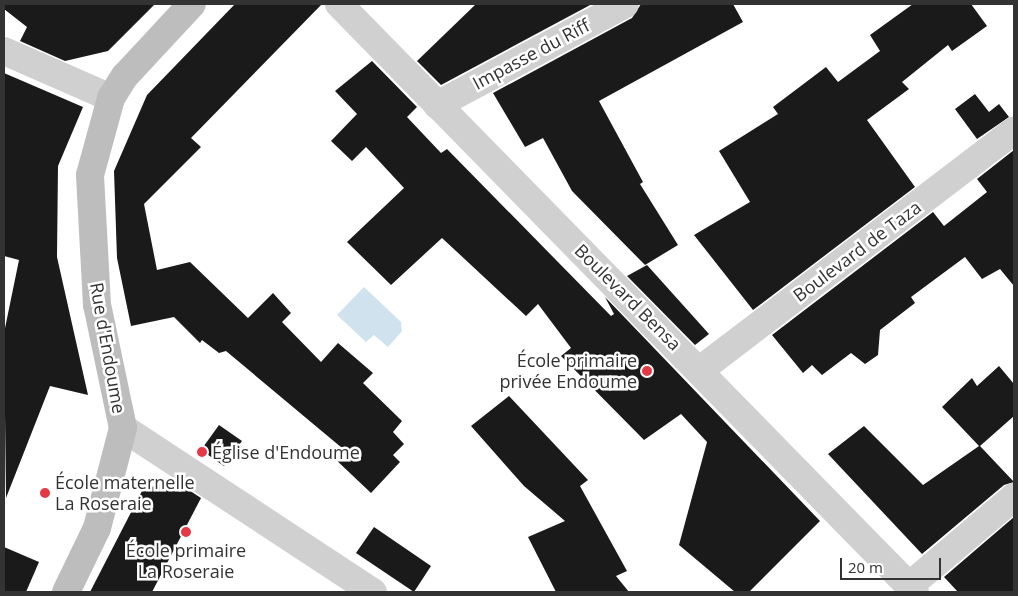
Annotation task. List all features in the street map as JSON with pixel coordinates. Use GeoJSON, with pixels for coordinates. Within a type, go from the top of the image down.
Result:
{"type":"FeatureCollection","features":[{"type":"Feature","properties":{"kind":"street","name":"Rue d'Endoume"},"geometry":{"type":"LineString","coordinates":[[192,4],[125,76],[111,98],[90,175],[97,304],[123,428],[372,592]]}},
{"type":"Feature","properties":{"kind":"street","name":"Boulevard Bensa"},"geometry":{"type":"LineString","coordinates":[[339,4],[700,370],[912,589]]}},
{"type":"Feature","properties":{"kind":"street","name":"Impasse du Riff"},"geometry":{"type":"LineString","coordinates":[[437,105],[626,4]]}},
{"type":"Feature","properties":{"kind":"street"},"geometry":{"type":"LineString","coordinates":[[4,51],[111,98]]}},
{"type":"Feature","properties":{"kind":"street","name":"Boulevard de Taza"},"geometry":{"type":"LineString","coordinates":[[700,370],[1014,131]]}},
{"type":"Feature","properties":{"kind":"street"},"geometry":{"type":"LineString","coordinates":[[66,592],[97,528],[123,428]]}},
{"type":"Feature","properties":{"kind":"street"},"geometry":{"type":"LineString","coordinates":[[912,589],[1014,497]]}},
{"type":"Feature","properties":{"kind":"water"},"geometry":{"type":"Polygon","coordinates":[[[364,287],[401,322],[402,331],[388,347],[374,335],[366,342],[337,315],[364,287]]]}},
{"type":"Feature","properties":{"kind":"building"},"geometry":{"type":"Polygon","coordinates":[[[4,4],[155,4],[108,51],[65,61],[20,41],[27,27],[4,9],[4,4]]]}},
{"type":"Feature","properties":{"kind":"building"},"geometry":{"type":"Polygon","coordinates":[[[235,4],[322,4],[191,138],[201,147],[144,204],[157,270],[190,262],[248,318],[273,293],[291,313],[282,322],[321,362],[338,343],[373,373],[363,383],[402,421],[393,432],[404,444],[393,455],[400,462],[371,493],[333,457],[342,448],[226,351],[219,353],[202,340],[200,343],[174,317],[131,326],[117,258],[114,171],[147,95],[235,4]]]}},
{"type":"Feature","properties":{"kind":"building"},"geometry":{"type":"Polygon","coordinates":[[[476,4],[592,4],[441,85],[417,61],[476,4]]]}},
{"type":"Feature","properties":{"kind":"building"},"geometry":{"type":"Polygon","coordinates":[[[641,4],[733,4],[743,22],[599,101],[643,182],[640,184],[678,245],[645,265],[572,191],[543,138],[525,147],[493,93],[632,18],[641,4]]]}},
{"type":"Feature","properties":{"kind":"building"},"geometry":{"type":"Polygon","coordinates":[[[913,4],[971,4],[987,26],[952,51],[948,45],[902,82],[909,89],[867,120],[915,187],[753,310],[694,235],[750,202],[719,151],[778,114],[773,107],[826,67],[838,82],[880,51],[870,35],[913,4]]]}},
{"type":"Feature","properties":{"kind":"building"},"geometry":{"type":"Polygon","coordinates":[[[372,61],[417,107],[407,117],[441,153],[447,149],[611,316],[614,314],[605,297],[820,521],[749,592],[735,592],[679,545],[707,442],[681,414],[644,440],[561,356],[571,348],[538,304],[526,316],[442,238],[391,285],[347,242],[404,188],[366,147],[352,161],[331,141],[357,114],[335,91],[372,61]]]}},
{"type":"Feature","properties":{"kind":"building"},"geometry":{"type":"Polygon","coordinates":[[[4,73],[83,107],[58,166],[57,257],[88,395],[50,386],[6,498],[4,333],[19,260],[4,256],[4,73]]]}},
{"type":"Feature","properties":{"kind":"building"},"geometry":{"type":"Polygon","coordinates":[[[975,94],[989,112],[999,104],[1009,117],[977,139],[955,109],[975,94]]]}},
{"type":"Feature","properties":{"kind":"building"},"geometry":{"type":"Polygon","coordinates":[[[1014,150],[1014,286],[1000,269],[982,279],[965,257],[911,297],[915,303],[880,330],[878,355],[865,364],[851,353],[822,375],[812,365],[803,373],[772,335],[933,212],[944,226],[987,192],[977,179],[1014,150]]]}},
{"type":"Feature","properties":{"kind":"building"},"geometry":{"type":"Polygon","coordinates":[[[647,265],[709,334],[695,345],[627,276],[647,265]]]}},
{"type":"Feature","properties":{"kind":"building"},"geometry":{"type":"Polygon","coordinates":[[[999,366],[1014,384],[1014,416],[980,446],[1014,482],[1004,485],[922,554],[828,454],[864,426],[923,485],[979,446],[942,407],[972,378],[977,386],[999,366]]]}},
{"type":"Feature","properties":{"kind":"building"},"geometry":{"type":"Polygon","coordinates":[[[509,396],[588,480],[580,486],[627,571],[616,576],[629,592],[556,592],[528,537],[565,521],[524,486],[471,426],[509,396]]]}},
{"type":"Feature","properties":{"kind":"building"},"geometry":{"type":"Polygon","coordinates":[[[219,425],[242,441],[224,466],[201,450],[219,425]]]}},
{"type":"Feature","properties":{"kind":"building"},"geometry":{"type":"Polygon","coordinates":[[[175,481],[201,498],[152,592],[90,592],[143,489],[175,481]]]}},
{"type":"Feature","properties":{"kind":"building"},"geometry":{"type":"Polygon","coordinates":[[[1014,517],[1014,592],[958,592],[944,577],[1014,517]]]}},
{"type":"Feature","properties":{"kind":"building"},"geometry":{"type":"Polygon","coordinates":[[[374,527],[431,566],[414,592],[356,553],[374,527]]]}},
{"type":"Feature","properties":{"kind":"building"},"geometry":{"type":"Polygon","coordinates":[[[4,547],[39,562],[26,592],[4,592],[4,547]]]}},
{"type":"Feature","properties":{"kind":"place","name":"École primaire privée Endoume"},"geometry":{"type":"Point","coordinates":[647,371]}},
{"type":"Feature","properties":{"kind":"place","name":"Église d'Endoume"},"geometry":{"type":"Point","coordinates":[202,452]}},
{"type":"Feature","properties":{"kind":"place","name":"École maternelle La Roseraie"},"geometry":{"type":"Point","coordinates":[45,493]}},
{"type":"Feature","properties":{"kind":"place","name":"École primaire La Roseraie"},"geometry":{"type":"Point","coordinates":[186,532]}}]}
